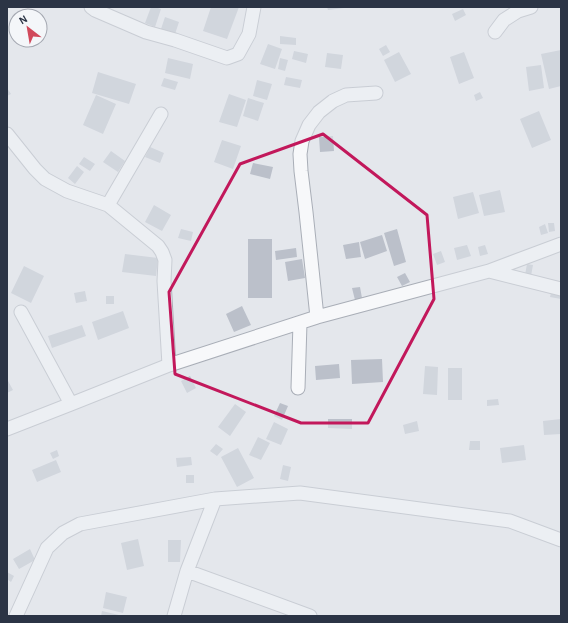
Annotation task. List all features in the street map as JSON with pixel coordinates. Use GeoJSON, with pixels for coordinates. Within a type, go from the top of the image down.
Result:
{"type":"FeatureCollection","features":[{"type":"Feature","properties":{"kind":"street"},"geometry":{"type":"LineString","coordinates":[[91,7],[146,32],[175,40],[227,58],[238,54],[249,34],[254,7]]}},
{"type":"Feature","properties":{"kind":"street"},"geometry":{"type":"LineString","coordinates":[[495,32],[504,20],[518,11],[530,7]]}},
{"type":"Feature","properties":{"kind":"street"},"geometry":{"type":"LineString","coordinates":[[317,317],[301,171],[300,154],[302,140],[309,125],[319,112],[333,101],[346,95],[376,93]]}},
{"type":"Feature","properties":{"kind":"street"},"geometry":{"type":"LineString","coordinates":[[108,206],[161,114]]}},
{"type":"Feature","properties":{"kind":"street"},"geometry":{"type":"LineString","coordinates":[[7,134],[45,179],[67,191],[108,206],[158,246],[165,260],[164,281],[169,365]]}},
{"type":"Feature","properties":{"kind":"street"},"geometry":{"type":"LineString","coordinates":[[7,429],[169,365],[317,317],[489,271],[561,244]]}},
{"type":"Feature","properties":{"kind":"street"},"geometry":{"type":"LineString","coordinates":[[489,271],[561,289]]}},
{"type":"Feature","properties":{"kind":"street"},"geometry":{"type":"LineString","coordinates":[[20,312],[71,404]]}},
{"type":"Feature","properties":{"kind":"street"},"geometry":{"type":"LineString","coordinates":[[298,388],[300,323]]}},
{"type":"Feature","properties":{"kind":"street"},"geometry":{"type":"LineString","coordinates":[[16,616],[47,548],[63,532],[80,524],[215,499],[300,493],[510,521],[561,540]]}},
{"type":"Feature","properties":{"kind":"street"},"geometry":{"type":"LineString","coordinates":[[174,616],[187,571],[215,499]]}},
{"type":"Feature","properties":{"kind":"street"},"geometry":{"type":"LineString","coordinates":[[187,571],[310,616]]}},
{"type":"Feature","properties":{"kind":"highlighted area"},"geometry":{"type":"Polygon","coordinates":[[[323,134],[427,215],[434,299],[368,423],[301,423],[175,374],[169,292],[240,164],[323,134]]]}},
{"type":"Feature","properties":{"kind":"building"},"geometry":{"type":"Polygon","coordinates":[[[151,7],[161,9],[155,27],[145,23],[151,7]]]}},
{"type":"Feature","properties":{"kind":"building"},"geometry":{"type":"Polygon","coordinates":[[[211,7],[239,7],[227,39],[203,31],[211,7]]]}},
{"type":"Feature","properties":{"kind":"building"},"geometry":{"type":"Polygon","coordinates":[[[327,7],[344,7],[344,8],[328,10],[327,7]]]}},
{"type":"Feature","properties":{"kind":"building"},"geometry":{"type":"Polygon","coordinates":[[[463,9],[466,15],[455,21],[452,14],[463,9]]]}},
{"type":"Feature","properties":{"kind":"building"},"geometry":{"type":"Polygon","coordinates":[[[165,17],[179,22],[175,34],[161,29],[165,17]]]}},
{"type":"Feature","properties":{"kind":"building"},"geometry":{"type":"Polygon","coordinates":[[[280,36],[296,38],[296,45],[280,44],[280,36]]]}},
{"type":"Feature","properties":{"kind":"building"},"geometry":{"type":"Polygon","coordinates":[[[268,44],[282,49],[275,69],[260,64],[268,44]]]}},
{"type":"Feature","properties":{"kind":"building"},"geometry":{"type":"Polygon","coordinates":[[[386,45],[390,52],[383,56],[379,49],[386,45]]]}},
{"type":"Feature","properties":{"kind":"building"},"geometry":{"type":"Polygon","coordinates":[[[561,50],[561,86],[549,89],[541,54],[561,50]]]}},
{"type":"Feature","properties":{"kind":"building"},"geometry":{"type":"Polygon","coordinates":[[[294,51],[308,54],[306,63],[292,59],[294,51]]]}},
{"type":"Feature","properties":{"kind":"building"},"geometry":{"type":"Polygon","coordinates":[[[399,52],[411,74],[395,82],[384,60],[399,52]]]}},
{"type":"Feature","properties":{"kind":"building"},"geometry":{"type":"Polygon","coordinates":[[[464,52],[474,78],[459,84],[450,57],[464,52]]]}},
{"type":"Feature","properties":{"kind":"building"},"geometry":{"type":"Polygon","coordinates":[[[327,53],[343,55],[341,69],[325,67],[327,53]]]}},
{"type":"Feature","properties":{"kind":"building"},"geometry":{"type":"Polygon","coordinates":[[[168,58],[193,64],[190,79],[165,73],[168,58]]]}},
{"type":"Feature","properties":{"kind":"building"},"geometry":{"type":"Polygon","coordinates":[[[280,58],[288,60],[285,71],[278,69],[280,58]]]}},
{"type":"Feature","properties":{"kind":"building"},"geometry":{"type":"Polygon","coordinates":[[[541,65],[544,88],[529,91],[526,67],[541,65]]]}},
{"type":"Feature","properties":{"kind":"building"},"geometry":{"type":"Polygon","coordinates":[[[98,72],[136,84],[129,104],[92,93],[98,72]]]}},
{"type":"Feature","properties":{"kind":"building"},"geometry":{"type":"Polygon","coordinates":[[[286,77],[302,80],[300,88],[284,85],[286,77]]]}},
{"type":"Feature","properties":{"kind":"building"},"geometry":{"type":"Polygon","coordinates":[[[164,78],[178,82],[175,90],[161,86],[164,78]]]}},
{"type":"Feature","properties":{"kind":"building"},"geometry":{"type":"Polygon","coordinates":[[[257,80],[272,84],[267,100],[253,96],[257,80]]]}},
{"type":"Feature","properties":{"kind":"building"},"geometry":{"type":"Polygon","coordinates":[[[7,88],[11,94],[7,96],[7,88]]]}},
{"type":"Feature","properties":{"kind":"building"},"geometry":{"type":"Polygon","coordinates":[[[480,92],[483,98],[476,101],[474,95],[480,92]]]}},
{"type":"Feature","properties":{"kind":"building"},"geometry":{"type":"Polygon","coordinates":[[[229,94],[246,100],[237,127],[219,122],[229,94]]]}},
{"type":"Feature","properties":{"kind":"building"},"geometry":{"type":"Polygon","coordinates":[[[96,95],[116,104],[103,134],[83,125],[96,95]]]}},
{"type":"Feature","properties":{"kind":"building"},"geometry":{"type":"Polygon","coordinates":[[[248,98],[264,103],[258,121],[243,116],[248,98]]]}},
{"type":"Feature","properties":{"kind":"building"},"geometry":{"type":"Polygon","coordinates":[[[539,111],[551,140],[532,148],[520,119],[539,111]]]}},
{"type":"Feature","properties":{"kind":"building"},"geometry":{"type":"Polygon","coordinates":[[[333,136],[334,151],[320,152],[319,137],[333,136]]]}},
{"type":"Feature","properties":{"kind":"building"},"geometry":{"type":"Polygon","coordinates":[[[222,140],[241,146],[233,169],[214,162],[222,140]]]}},
{"type":"Feature","properties":{"kind":"building"},"geometry":{"type":"Polygon","coordinates":[[[150,147],[164,153],[160,163],[145,157],[150,147]]]}},
{"type":"Feature","properties":{"kind":"building"},"geometry":{"type":"Polygon","coordinates":[[[111,151],[125,161],[118,172],[103,162],[111,151]]]}},
{"type":"Feature","properties":{"kind":"building"},"geometry":{"type":"Polygon","coordinates":[[[84,157],[95,164],[90,171],[79,164],[84,157]]]}},
{"type":"Feature","properties":{"kind":"building"},"geometry":{"type":"Polygon","coordinates":[[[253,163],[273,167],[270,179],[250,174],[253,163]]]}},
{"type":"Feature","properties":{"kind":"building"},"geometry":{"type":"Polygon","coordinates":[[[77,166],[84,172],[75,184],[68,178],[77,166]]]}},
{"type":"Feature","properties":{"kind":"building"},"geometry":{"type":"Polygon","coordinates":[[[500,190],[505,212],[484,216],[479,195],[500,190]]]}},
{"type":"Feature","properties":{"kind":"building"},"geometry":{"type":"Polygon","coordinates":[[[473,192],[479,213],[458,219],[453,197],[473,192]]]}},
{"type":"Feature","properties":{"kind":"building"},"geometry":{"type":"Polygon","coordinates":[[[154,205],[171,215],[162,231],[145,222],[154,205]]]}},
{"type":"Feature","properties":{"kind":"building"},"geometry":{"type":"Polygon","coordinates":[[[548,223],[554,223],[555,231],[549,232],[548,223]]]}},
{"type":"Feature","properties":{"kind":"building"},"geometry":{"type":"Polygon","coordinates":[[[545,224],[548,233],[541,235],[539,227],[545,224]]]}},
{"type":"Feature","properties":{"kind":"building"},"geometry":{"type":"Polygon","coordinates":[[[181,229],[193,232],[191,241],[178,238],[181,229]]]}},
{"type":"Feature","properties":{"kind":"building"},"geometry":{"type":"Polygon","coordinates":[[[397,229],[406,262],[394,266],[384,233],[397,229]]]}},
{"type":"Feature","properties":{"kind":"building"},"geometry":{"type":"Polygon","coordinates":[[[382,235],[387,251],[365,259],[360,242],[382,235]]]}},
{"type":"Feature","properties":{"kind":"building"},"geometry":{"type":"Polygon","coordinates":[[[248,239],[272,239],[272,298],[248,298],[248,239]]]}},
{"type":"Feature","properties":{"kind":"building"},"geometry":{"type":"Polygon","coordinates":[[[359,242],[361,257],[346,259],[343,245],[359,242]]]}},
{"type":"Feature","properties":{"kind":"building"},"geometry":{"type":"Polygon","coordinates":[[[467,245],[471,256],[457,260],[454,248],[467,245]]]}},
{"type":"Feature","properties":{"kind":"building"},"geometry":{"type":"Polygon","coordinates":[[[485,245],[488,254],[480,256],[478,247],[485,245]]]}},
{"type":"Feature","properties":{"kind":"building"},"geometry":{"type":"Polygon","coordinates":[[[296,248],[297,257],[276,260],[275,251],[296,248]]]}},
{"type":"Feature","properties":{"kind":"building"},"geometry":{"type":"Polygon","coordinates":[[[441,251],[445,262],[437,265],[433,254],[441,251]]]}},
{"type":"Feature","properties":{"kind":"building"},"geometry":{"type":"Polygon","coordinates":[[[125,254],[158,258],[156,276],[122,272],[125,254]]]}},
{"type":"Feature","properties":{"kind":"building"},"geometry":{"type":"Polygon","coordinates":[[[302,259],[305,278],[288,281],[285,262],[302,259]]]}},
{"type":"Feature","properties":{"kind":"building"},"geometry":{"type":"Polygon","coordinates":[[[527,264],[533,265],[531,276],[525,275],[527,264]]]}},
{"type":"Feature","properties":{"kind":"building"},"geometry":{"type":"Polygon","coordinates":[[[24,266],[44,276],[31,303],[11,293],[24,266]]]}},
{"type":"Feature","properties":{"kind":"building"},"geometry":{"type":"Polygon","coordinates":[[[405,273],[410,282],[402,286],[397,277],[405,273]]]}},
{"type":"Feature","properties":{"kind":"building"},"geometry":{"type":"Polygon","coordinates":[[[360,287],[362,298],[355,300],[352,288],[360,287]]]}},
{"type":"Feature","properties":{"kind":"building"},"geometry":{"type":"Polygon","coordinates":[[[552,289],[561,291],[561,299],[550,297],[552,289]]]}},
{"type":"Feature","properties":{"kind":"building"},"geometry":{"type":"Polygon","coordinates":[[[85,291],[87,301],[76,303],[74,293],[85,291]]]}},
{"type":"Feature","properties":{"kind":"building"},"geometry":{"type":"Polygon","coordinates":[[[106,296],[114,296],[114,304],[106,304],[106,296]]]}},
{"type":"Feature","properties":{"kind":"building"},"geometry":{"type":"Polygon","coordinates":[[[242,306],[251,325],[234,332],[226,314],[242,306]]]}},
{"type":"Feature","properties":{"kind":"building"},"geometry":{"type":"Polygon","coordinates":[[[123,311],[129,328],[98,340],[92,322],[123,311]]]}},
{"type":"Feature","properties":{"kind":"building"},"geometry":{"type":"Polygon","coordinates":[[[82,325],[86,336],[52,348],[48,336],[82,325]]]}},
{"type":"Feature","properties":{"kind":"building"},"geometry":{"type":"Polygon","coordinates":[[[382,359],[383,382],[352,384],[351,360],[382,359]]]}},
{"type":"Feature","properties":{"kind":"building"},"geometry":{"type":"Polygon","coordinates":[[[339,364],[340,378],[316,380],[315,366],[339,364]]]}},
{"type":"Feature","properties":{"kind":"building"},"geometry":{"type":"Polygon","coordinates":[[[425,366],[438,367],[437,395],[423,394],[425,366]]]}},
{"type":"Feature","properties":{"kind":"building"},"geometry":{"type":"Polygon","coordinates":[[[448,368],[462,368],[462,400],[448,400],[448,368]]]}},
{"type":"Feature","properties":{"kind":"building"},"geometry":{"type":"Polygon","coordinates":[[[190,376],[196,388],[187,393],[181,381],[190,376]]]}},
{"type":"Feature","properties":{"kind":"building"},"geometry":{"type":"Polygon","coordinates":[[[7,379],[13,390],[7,393],[7,379]]]}},
{"type":"Feature","properties":{"kind":"building"},"geometry":{"type":"Polygon","coordinates":[[[498,399],[499,405],[487,406],[487,400],[498,399]]]}},
{"type":"Feature","properties":{"kind":"building"},"geometry":{"type":"Polygon","coordinates":[[[280,403],[288,406],[282,420],[274,416],[280,403]]]}},
{"type":"Feature","properties":{"kind":"building"},"geometry":{"type":"Polygon","coordinates":[[[235,404],[246,412],[230,436],[218,427],[235,404]]]}},
{"type":"Feature","properties":{"kind":"building"},"geometry":{"type":"Polygon","coordinates":[[[328,419],[352,419],[352,429],[328,428],[328,419]]]}},
{"type":"Feature","properties":{"kind":"building"},"geometry":{"type":"Polygon","coordinates":[[[561,419],[561,434],[544,435],[543,421],[561,419]]]}},
{"type":"Feature","properties":{"kind":"building"},"geometry":{"type":"Polygon","coordinates":[[[417,421],[419,431],[405,434],[403,425],[417,421]]]}},
{"type":"Feature","properties":{"kind":"building"},"geometry":{"type":"Polygon","coordinates":[[[274,422],[288,429],[281,445],[266,439],[274,422]]]}},
{"type":"Feature","properties":{"kind":"building"},"geometry":{"type":"Polygon","coordinates":[[[258,437],[270,443],[261,460],[249,455],[258,437]]]}},
{"type":"Feature","properties":{"kind":"building"},"geometry":{"type":"Polygon","coordinates":[[[470,441],[480,441],[480,450],[469,450],[470,441]]]}},
{"type":"Feature","properties":{"kind":"building"},"geometry":{"type":"Polygon","coordinates":[[[216,444],[223,449],[217,456],[210,451],[216,444]]]}},
{"type":"Feature","properties":{"kind":"building"},"geometry":{"type":"Polygon","coordinates":[[[524,445],[526,460],[502,463],[500,448],[524,445]]]}},
{"type":"Feature","properties":{"kind":"building"},"geometry":{"type":"Polygon","coordinates":[[[238,448],[254,478],[237,487],[221,457],[238,448]]]}},
{"type":"Feature","properties":{"kind":"building"},"geometry":{"type":"Polygon","coordinates":[[[57,450],[59,456],[53,459],[50,453],[57,450]]]}},
{"type":"Feature","properties":{"kind":"building"},"geometry":{"type":"Polygon","coordinates":[[[191,457],[192,465],[177,467],[176,458],[191,457]]]}},
{"type":"Feature","properties":{"kind":"building"},"geometry":{"type":"Polygon","coordinates":[[[56,460],[61,472],[37,482],[32,470],[56,460]]]}},
{"type":"Feature","properties":{"kind":"building"},"geometry":{"type":"Polygon","coordinates":[[[283,465],[291,467],[288,481],[280,479],[283,465]]]}},
{"type":"Feature","properties":{"kind":"building"},"geometry":{"type":"Polygon","coordinates":[[[186,475],[194,475],[194,483],[186,483],[186,475]]]}},
{"type":"Feature","properties":{"kind":"building"},"geometry":{"type":"Polygon","coordinates":[[[138,539],[144,566],[127,570],[121,543],[138,539]]]}},
{"type":"Feature","properties":{"kind":"building"},"geometry":{"type":"Polygon","coordinates":[[[168,540],[181,540],[180,562],[168,562],[168,540]]]}},
{"type":"Feature","properties":{"kind":"building"},"geometry":{"type":"Polygon","coordinates":[[[30,549],[35,560],[19,569],[13,559],[30,549]]]}},
{"type":"Feature","properties":{"kind":"building"},"geometry":{"type":"Polygon","coordinates":[[[7,572],[14,576],[11,582],[7,579],[7,572]]]}},
{"type":"Feature","properties":{"kind":"building"},"geometry":{"type":"Polygon","coordinates":[[[106,592],[127,597],[123,613],[103,608],[106,592]]]}},
{"type":"Feature","properties":{"kind":"building"},"geometry":{"type":"Polygon","coordinates":[[[102,611],[119,615],[119,616],[101,616],[102,611]]]}}]}
